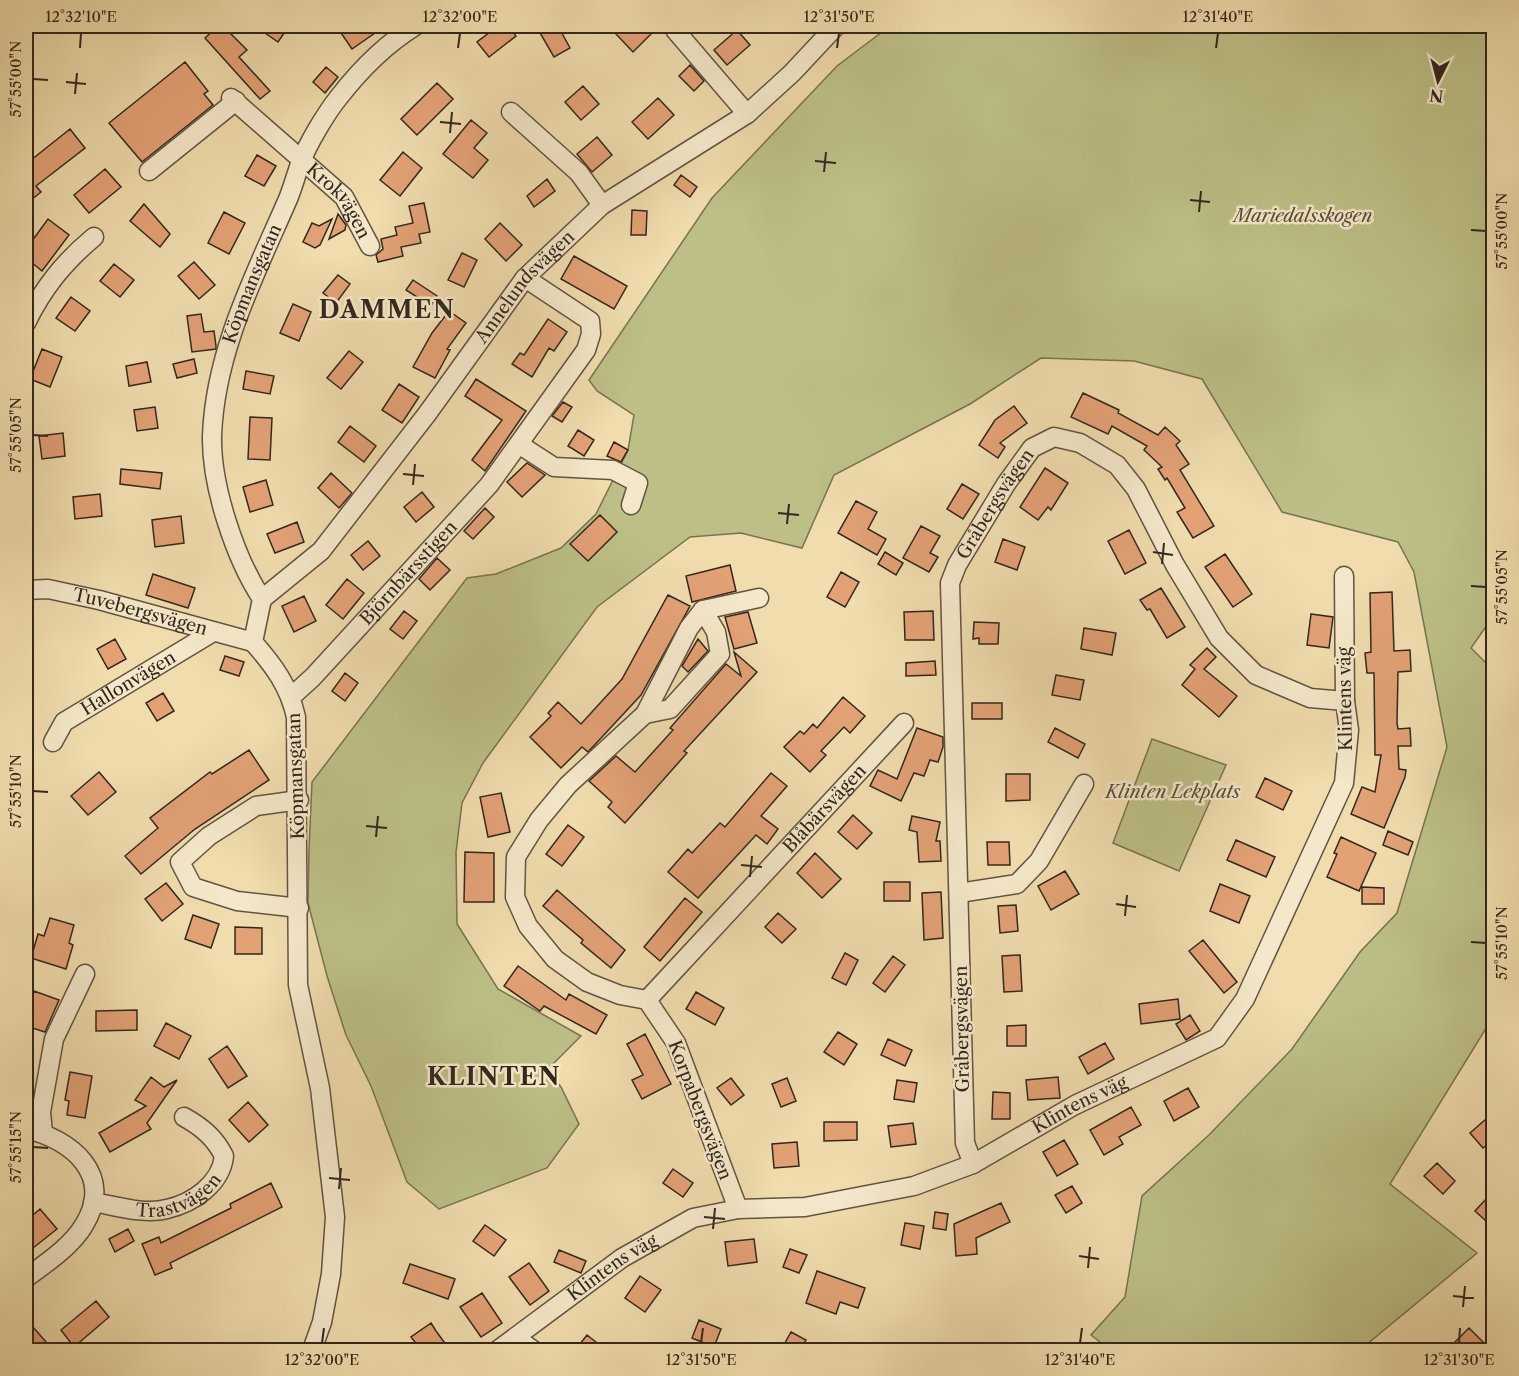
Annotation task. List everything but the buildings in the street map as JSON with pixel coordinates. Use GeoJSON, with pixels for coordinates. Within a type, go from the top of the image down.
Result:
{"type":"FeatureCollection","features":[{"type":"Feature","properties":{"kind":"street","name":"Köpmansgatan"},"geometry":{"type":"LineString","coordinates":[[262,599],[246,576],[221,502],[212,437],[219,387],[234,322],[290,195],[301,162],[337,99],[371,60],[409,27]]}},
{"type":"Feature","properties":{"kind":"street","name":"Annelundsvägen"},"geometry":{"type":"LineString","coordinates":[[262,599],[321,551],[427,414],[525,278],[602,205],[747,114],[792,73],[832,27]]}},
{"type":"Feature","properties":{"kind":"street"},"geometry":{"type":"LineString","coordinates":[[675,30],[747,114]]}},
{"type":"Feature","properties":{"kind":"street","name":"Krokvägen"},"geometry":{"type":"LineString","coordinates":[[149,171],[234,100],[301,162],[344,197],[370,246]]}},
{"type":"Feature","properties":{"kind":"street"},"geometry":{"type":"LineString","coordinates":[[511,112],[579,172],[602,205]]}},
{"type":"Feature","properties":{"kind":"street"},"geometry":{"type":"LineString","coordinates":[[26,323],[39,296],[67,259],[94,237]]}},
{"type":"Feature","properties":{"kind":"street","name":"Björnbärsstigen"},"geometry":{"type":"LineString","coordinates":[[291,697],[313,677],[489,485],[520,445],[586,350],[591,334],[590,321],[525,278]]}},
{"type":"Feature","properties":{"kind":"street","name":"Gråbergsvägen"},"geometry":{"type":"LineString","coordinates":[[973,1164],[965,1143],[950,583],[957,566],[1006,484],[1032,448],[1054,437],[1080,443],[1117,465],[1136,489],[1176,565],[1219,638],[1256,675],[1310,698],[1345,701]]}},
{"type":"Feature","properties":{"kind":"street"},"geometry":{"type":"LineString","coordinates":[[520,445],[554,467],[613,470],[638,483],[631,505]]}},
{"type":"Feature","properties":{"kind":"street","name":"Klintens väg"},"geometry":{"type":"LineString","coordinates":[[498,1350],[622,1257],[693,1218],[738,1209],[805,1207],[914,1186],[973,1164],[1075,1105],[1217,1038],[1245,999],[1344,783],[1348,730],[1345,701],[1344,576]]}},
{"type":"Feature","properties":{"kind":"street","name":"Tuvebergsvägen"},"geometry":{"type":"LineString","coordinates":[[26,590],[48,589],[99,600],[253,642]]}},
{"type":"Feature","properties":{"kind":"street"},"geometry":{"type":"LineString","coordinates":[[647,1000],[620,995],[587,982],[555,959],[528,926],[514,897],[516,857],[539,820],[568,785],[645,714],[689,628],[703,610],[759,598]]}},
{"type":"Feature","properties":{"kind":"street"},"geometry":{"type":"LineString","coordinates":[[253,642],[262,599]]}},
{"type":"Feature","properties":{"kind":"street"},"geometry":{"type":"LineString","coordinates":[[645,714],[670,709],[720,654],[716,632],[703,610]]}},
{"type":"Feature","properties":{"kind":"street","name":"Hallonvägen"},"geometry":{"type":"LineString","coordinates":[[53,742],[64,722],[213,632]]}},
{"type":"Feature","properties":{"kind":"street","name":"Köpmansgatan"},"geometry":{"type":"LineString","coordinates":[[253,642],[277,669],[291,697],[296,717],[299,800],[298,985],[320,1088],[335,1217],[331,1274],[322,1322],[312,1350]]}},
{"type":"Feature","properties":{"kind":"street","name":"Blåbärsvägen"},"geometry":{"type":"LineString","coordinates":[[647,1000],[904,723]]}},
{"type":"Feature","properties":{"kind":"street"},"geometry":{"type":"LineString","coordinates":[[959,893],[1017,884],[1039,861],[1084,784]]}},
{"type":"Feature","properties":{"kind":"street"},"geometry":{"type":"LineString","coordinates":[[299,800],[256,806],[209,836],[180,862],[193,886],[237,901],[299,908]]}},
{"type":"Feature","properties":{"kind":"street"},"geometry":{"type":"LineString","coordinates":[[26,1278],[79,1233],[93,1202],[91,1178],[86,1165],[67,1144],[34,1131],[41,1112],[54,1039],[85,974]]}},
{"type":"Feature","properties":{"kind":"street","name":"Korpabergsvägen"},"geometry":{"type":"LineString","coordinates":[[647,1000],[676,1043],[738,1209]]}},
{"type":"Feature","properties":{"kind":"street","name":"Trastvägen"},"geometry":{"type":"LineString","coordinates":[[93,1202],[151,1210],[167,1209],[202,1192],[216,1180],[223,1166],[224,1156],[218,1144],[202,1127],[184,1118]]}},
{"type":"Feature","properties":{"kind":"street"},"geometry":{"type":"LineString","coordinates":[[516,1338],[532,1350]]}},
{"type":"Feature","properties":{"kind":"green space","name":"Mariedalsskogen"},"geometry":{"type":"Polygon","coordinates":[[[890,26],[1493,26],[1494,615],[1471,648],[1493,670],[1493,1017],[1390,1184],[1477,1253],[1360,1350],[1110,1350],[1091,1335],[1125,1297],[1142,1196],[1209,1135],[1292,1049],[1360,952],[1397,913],[1447,747],[1414,572],[1398,542],[1282,512],[1202,379],[1134,361],[1041,358],[970,404],[834,475],[802,548],[741,533],[690,537],[597,607],[483,763],[462,803],[456,852],[457,924],[498,989],[581,1036],[547,1070],[561,1087],[579,1124],[547,1168],[439,1209],[407,1182],[371,1086],[346,1035],[327,976],[308,903],[312,782],[467,578],[496,574],[561,548],[596,514],[628,450],[634,415],[597,391],[589,380],[712,198],[837,66],[890,26]]]}},
{"type":"Feature","properties":{"kind":"green space","name":"Klinten Lekplats"},"geometry":{"type":"Polygon","coordinates":[[[1152,739],[1226,765],[1179,871],[1113,843],[1152,739]]]}},
{"type":"Feature","properties":{"kind":"district","name":"DAMMEN"},"geometry":{"type":"Point","coordinates":[387,310]}},
{"type":"Feature","properties":{"kind":"district","name":"KLINTEN"},"geometry":{"type":"Point","coordinates":[494,1077]}}]}
